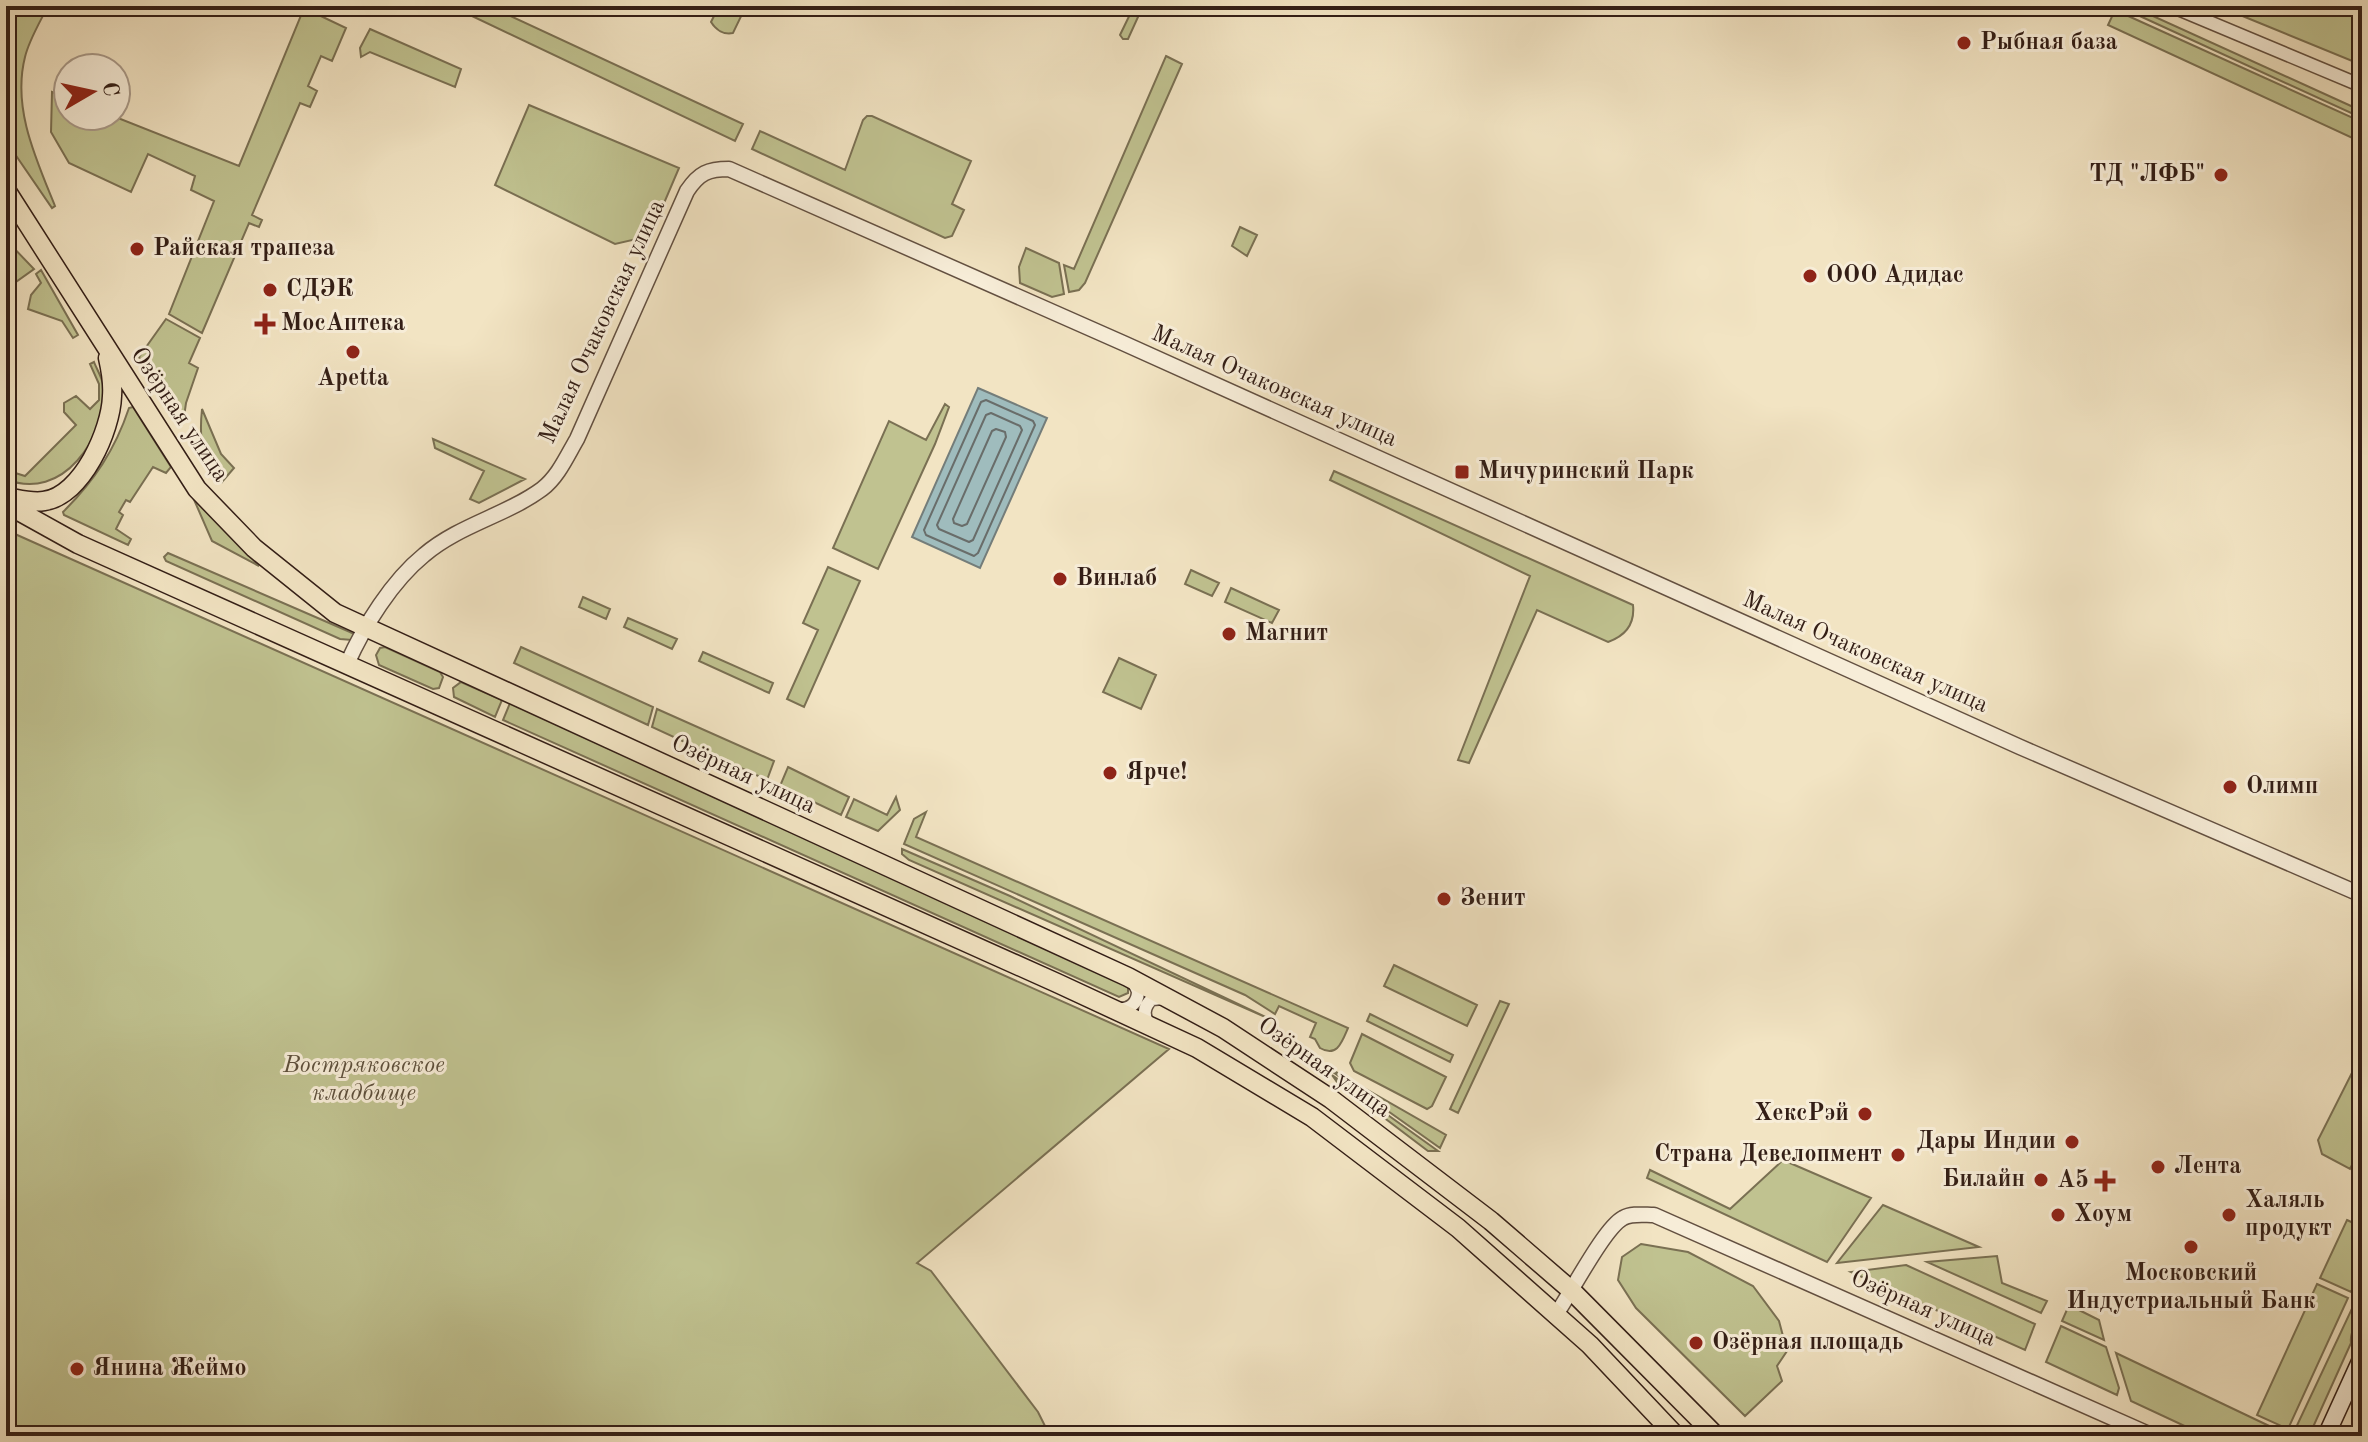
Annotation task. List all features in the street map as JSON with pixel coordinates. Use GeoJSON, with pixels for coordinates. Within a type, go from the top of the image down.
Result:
{"type":"FeatureCollection","features":[{"type":"Feature","properties":{"kind":"main road","name":"Озёрная улица"},"geometry":{"type":"LineString","coordinates":[[6,190],[181,466],[215,510],[285,574],[335,613],[1128,977],[1223,1028],[1331,1099],[1491,1221],[1572,1291]]}},
{"type":"Feature","properties":{"kind":"main road"},"geometry":{"type":"LineString","coordinates":[[6,497],[31,501],[57,497],[67,490],[93,458],[108,419],[112,398],[108,359],[100,340]]}},
{"type":"Feature","properties":{"kind":"main road","name":"Озёрная улица"},"geometry":{"type":"LineString","coordinates":[[10,508],[78,544],[1197,1048],[1312,1117],[1458,1228],[1551,1311]]}},
{"type":"Feature","properties":{"kind":"main road"},"geometry":{"type":"LineString","coordinates":[[1572,1291],[1716,1436]]}},
{"type":"Feature","properties":{"kind":"main road"},"geometry":{"type":"LineString","coordinates":[[1551,1311],[1590,1345],[1676,1436]]}},
{"type":"Feature","properties":{"kind":"main road"},"geometry":{"type":"LineString","coordinates":[[2326,1436],[2362,1357]]}},
{"type":"Feature","properties":{"kind":"street"},"geometry":{"type":"LineString","coordinates":[[2171,6],[2362,86]]}},
{"type":"Feature","properties":{"kind":"street","name":"Малая Очаковская улица"},"geometry":{"type":"LineString","coordinates":[[347,664],[364,628],[403,575],[425,553],[456,533],[540,490],[558,471],[577,439],[687,191],[697,176],[706,171],[729,169],[2020,747],[2362,895]]}},
{"type":"Feature","properties":{"kind":"street"},"geometry":{"type":"LineString","coordinates":[[1114,1008],[1120,1010],[1131,1006],[1138,996],[1136,985],[1128,977]]}},
{"type":"Feature","properties":{"kind":"street"},"geometry":{"type":"LineString","coordinates":[[1153,1028],[1145,1019],[1145,1008],[1152,999],[1168,999]]}},
{"type":"Feature","properties":{"kind":"street","name":"Озёрная улица"},"geometry":{"type":"LineString","coordinates":[[1551,1311],[1572,1291],[1606,1235],[1622,1218],[1637,1214],[1654,1215],[2153,1436]]}},
{"type":"Feature","properties":{"kind":"green space"},"geometry":{"type":"Polygon","coordinates":[[[6,6],[48,6],[27,51],[22,95],[28,133],[55,206],[52,208],[6,141],[6,6]]]}},
{"type":"Feature","properties":{"kind":"green space"},"geometry":{"type":"Polygon","coordinates":[[[451,6],[489,6],[743,124],[735,141],[451,6]]]}},
{"type":"Feature","properties":{"kind":"green space"},"geometry":{"type":"Polygon","coordinates":[[[719,6],[746,6],[733,33],[720,31],[711,22],[719,6]]]}},
{"type":"Feature","properties":{"kind":"green space"},"geometry":{"type":"Polygon","coordinates":[[[1134,6],[1143,6],[1128,39],[1123,39],[1120,35],[1134,6]]]}},
{"type":"Feature","properties":{"kind":"green space"},"geometry":{"type":"Polygon","coordinates":[[[2118,6],[2131,6],[2362,111],[2362,118],[2118,6]]]}},
{"type":"Feature","properties":{"kind":"green space"},"geometry":{"type":"Polygon","coordinates":[[[2218,6],[2333,6],[2362,17],[2362,65],[2218,6]]]}},
{"type":"Feature","properties":{"kind":"green space"},"geometry":{"type":"Polygon","coordinates":[[[304,8],[346,28],[332,61],[321,56],[308,86],[317,91],[310,107],[300,103],[252,215],[262,220],[259,227],[249,223],[202,333],[169,314],[214,201],[191,190],[195,176],[148,154],[131,192],[69,163],[51,132],[52,92],[52,132],[132,132],[132,124],[239,166],[304,8]]]}},
{"type":"Feature","properties":{"kind":"green space"},"geometry":{"type":"Polygon","coordinates":[[[2115,10],[2362,122],[2359,141],[2108,25],[2115,10]]]}},
{"type":"Feature","properties":{"kind":"green space"},"geometry":{"type":"Polygon","coordinates":[[[370,29],[461,69],[455,87],[370,52],[361,57],[360,48],[370,29]]]}},
{"type":"Feature","properties":{"kind":"green space"},"geometry":{"type":"Polygon","coordinates":[[[1166,56],[1182,64],[1085,283],[1079,290],[1069,292],[1064,265],[1074,269],[1166,56]]]}},
{"type":"Feature","properties":{"kind":"green space"},"geometry":{"type":"Polygon","coordinates":[[[529,105],[679,168],[650,236],[615,244],[495,185],[529,105]]]}},
{"type":"Feature","properties":{"kind":"green space"},"geometry":{"type":"Polygon","coordinates":[[[867,116],[971,161],[952,204],[964,210],[952,236],[945,238],[752,149],[760,131],[845,170],[867,116]]]}},
{"type":"Feature","properties":{"kind":"green space"},"geometry":{"type":"Polygon","coordinates":[[[1240,227],[1257,235],[1247,256],[1232,246],[1240,227]]]}},
{"type":"Feature","properties":{"kind":"green space"},"geometry":{"type":"Polygon","coordinates":[[[6,240],[34,269],[6,289],[6,240]]]}},
{"type":"Feature","properties":{"kind":"green space"},"geometry":{"type":"Polygon","coordinates":[[[1026,248],[1059,263],[1064,294],[1052,297],[1020,283],[1019,267],[1026,248]]]}},
{"type":"Feature","properties":{"kind":"green space"},"geometry":{"type":"Polygon","coordinates":[[[41,270],[78,335],[73,338],[62,321],[28,309],[31,295],[41,283],[36,274],[41,270]]]}},
{"type":"Feature","properties":{"kind":"green space"},"geometry":{"type":"Polygon","coordinates":[[[166,319],[200,338],[189,363],[198,368],[181,419],[176,417],[139,357],[166,319]]]}},
{"type":"Feature","properties":{"kind":"green space"},"geometry":{"type":"Polygon","coordinates":[[[94,362],[102,382],[103,405],[98,425],[77,460],[63,474],[45,482],[26,484],[6,479],[6,470],[25,476],[76,425],[64,412],[64,403],[76,396],[90,409],[99,400],[99,384],[90,364],[94,362]]]}},
{"type":"Feature","properties":{"kind":"green space"},"geometry":{"type":"Polygon","coordinates":[[[945,404],[949,407],[935,444],[878,569],[833,548],[889,421],[926,440],[945,404]]]}},
{"type":"Feature","properties":{"kind":"green space"},"geometry":{"type":"Polygon","coordinates":[[[133,407],[171,467],[166,473],[153,467],[130,502],[126,500],[119,512],[123,515],[116,529],[131,539],[128,545],[63,512],[102,464],[129,408],[133,407]]]}},
{"type":"Feature","properties":{"kind":"green space"},"geometry":{"type":"Polygon","coordinates":[[[202,409],[221,454],[234,468],[222,482],[203,448],[202,409]]]}},
{"type":"Feature","properties":{"kind":"green space"},"geometry":{"type":"Polygon","coordinates":[[[433,439],[525,479],[479,503],[470,499],[484,471],[435,448],[433,439]]]}},
{"type":"Feature","properties":{"kind":"green space"},"geometry":{"type":"Polygon","coordinates":[[[1334,471],[1633,605],[1630,623],[1624,633],[1608,642],[1537,610],[1469,763],[1458,760],[1530,576],[1330,480],[1334,471]]]}},
{"type":"Feature","properties":{"kind":"green space"},"geometry":{"type":"Polygon","coordinates":[[[192,495],[259,566],[212,541],[192,495]]]}},
{"type":"Feature","properties":{"kind":"green space","name":"Востряковское кладбище"},"geometry":{"type":"Polygon","coordinates":[[[6,530],[1169,1049],[917,1263],[931,1271],[1038,1412],[1050,1436],[6,1436],[6,530]]]}},
{"type":"Feature","properties":{"kind":"green space"},"geometry":{"type":"Polygon","coordinates":[[[168,553],[350,632],[354,634],[352,640],[340,639],[166,561],[164,557],[168,553]]]}},
{"type":"Feature","properties":{"kind":"green space"},"geometry":{"type":"Polygon","coordinates":[[[828,567],[860,581],[804,707],[787,699],[818,630],[803,623],[828,567]]]}},
{"type":"Feature","properties":{"kind":"green space"},"geometry":{"type":"Polygon","coordinates":[[[1191,570],[1219,583],[1212,596],[1185,584],[1191,570]]]}},
{"type":"Feature","properties":{"kind":"green space"},"geometry":{"type":"Polygon","coordinates":[[[1231,588],[1279,610],[1272,623],[1225,602],[1231,588]]]}},
{"type":"Feature","properties":{"kind":"green space"},"geometry":{"type":"Polygon","coordinates":[[[583,597],[610,609],[606,619],[579,607],[583,597]]]}},
{"type":"Feature","properties":{"kind":"green space"},"geometry":{"type":"Polygon","coordinates":[[[628,618],[677,639],[672,649],[624,627],[628,618]]]}},
{"type":"Feature","properties":{"kind":"green space"},"geometry":{"type":"Polygon","coordinates":[[[385,647],[440,672],[443,677],[439,688],[433,689],[379,665],[376,655],[380,648],[385,647]]]}},
{"type":"Feature","properties":{"kind":"green space"},"geometry":{"type":"Polygon","coordinates":[[[521,647],[653,707],[648,725],[514,663],[521,647]]]}},
{"type":"Feature","properties":{"kind":"green space"},"geometry":{"type":"Polygon","coordinates":[[[703,652],[773,683],[769,693],[699,661],[703,652]]]}},
{"type":"Feature","properties":{"kind":"green space"},"geometry":{"type":"Polygon","coordinates":[[[1119,658],[1156,675],[1141,709],[1103,692],[1119,658]]]}},
{"type":"Feature","properties":{"kind":"green space"},"geometry":{"type":"Polygon","coordinates":[[[461,682],[502,700],[495,717],[454,697],[453,688],[461,682]]]}},
{"type":"Feature","properties":{"kind":"green space"},"geometry":{"type":"Polygon","coordinates":[[[510,703],[1128,986],[1128,993],[1119,997],[503,720],[510,703]]]}},
{"type":"Feature","properties":{"kind":"green space"},"geometry":{"type":"Polygon","coordinates":[[[657,709],[774,761],[767,780],[652,727],[657,709]]]}},
{"type":"Feature","properties":{"kind":"green space"},"geometry":{"type":"Polygon","coordinates":[[[788,767],[849,797],[841,815],[780,786],[788,767]]]}},
{"type":"Feature","properties":{"kind":"green space"},"geometry":{"type":"Polygon","coordinates":[[[896,797],[900,810],[878,831],[846,817],[854,799],[887,815],[896,797]]]}},
{"type":"Feature","properties":{"kind":"green space"},"geometry":{"type":"Polygon","coordinates":[[[926,812],[916,837],[1348,1028],[1341,1043],[1335,1050],[1326,1051],[1310,1037],[1316,1023],[1279,1006],[1275,1014],[1245,995],[904,844],[914,819],[926,812]]]}},
{"type":"Feature","properties":{"kind":"green space"},"geometry":{"type":"Polygon","coordinates":[[[902,849],[1010,896],[1272,1020],[909,860],[902,854],[902,849]]]}},
{"type":"Feature","properties":{"kind":"green space"},"geometry":{"type":"Polygon","coordinates":[[[1394,965],[1477,1005],[1467,1026],[1384,986],[1394,965]]]}},
{"type":"Feature","properties":{"kind":"green space"},"geometry":{"type":"Polygon","coordinates":[[[1500,1001],[1509,1004],[1458,1113],[1450,1109],[1500,1001]]]}},
{"type":"Feature","properties":{"kind":"green space"},"geometry":{"type":"Polygon","coordinates":[[[1370,1014],[1453,1055],[1450,1062],[1367,1021],[1370,1014]]]}},
{"type":"Feature","properties":{"kind":"green space"},"geometry":{"type":"Polygon","coordinates":[[[1362,1034],[1446,1077],[1432,1106],[1427,1109],[1354,1071],[1350,1063],[1362,1034]]]}},
{"type":"Feature","properties":{"kind":"green space"},"geometry":{"type":"Polygon","coordinates":[[[2362,1053],[2362,1145],[2350,1169],[2322,1154],[2318,1140],[2362,1053]]]}},
{"type":"Feature","properties":{"kind":"green space"},"geometry":{"type":"Polygon","coordinates":[[[1333,1072],[1446,1135],[1440,1148],[1333,1072]]]}},
{"type":"Feature","properties":{"kind":"green space"},"geometry":{"type":"Polygon","coordinates":[[[1332,1075],[1438,1151],[1428,1151],[1332,1075]]]}},
{"type":"Feature","properties":{"kind":"green space"},"geometry":{"type":"Polygon","coordinates":[[[1783,1160],[1871,1198],[1827,1262],[1647,1178],[1650,1170],[1730,1209],[1783,1160]]]}},
{"type":"Feature","properties":{"kind":"green space"},"geometry":{"type":"Polygon","coordinates":[[[1883,1205],[1979,1247],[1837,1263],[1883,1205]]]}},
{"type":"Feature","properties":{"kind":"green space"},"geometry":{"type":"Polygon","coordinates":[[[2347,1220],[2362,1227],[2362,1268],[2351,1292],[2320,1278],[2347,1220]]]}},
{"type":"Feature","properties":{"kind":"green space","name":"Озёрная площадь"},"geometry":{"type":"Polygon","coordinates":[[[1641,1244],[1688,1252],[1753,1286],[1779,1321],[1787,1351],[1777,1366],[1782,1381],[1745,1416],[1636,1308],[1618,1280],[1622,1257],[1641,1244]]]}},
{"type":"Feature","properties":{"kind":"green space"},"geometry":{"type":"Polygon","coordinates":[[[1997,1256],[2002,1283],[2047,1301],[2041,1313],[1927,1262],[1997,1256]]]}},
{"type":"Feature","properties":{"kind":"green space"},"geometry":{"type":"Polygon","coordinates":[[[1906,1265],[2035,1324],[2025,1350],[1851,1272],[1906,1265]]]}},
{"type":"Feature","properties":{"kind":"green space"},"geometry":{"type":"Polygon","coordinates":[[[2317,1284],[2348,1298],[2288,1429],[2257,1415],[2317,1284]]]}},
{"type":"Feature","properties":{"kind":"green space"},"geometry":{"type":"Polygon","coordinates":[[[2356,1300],[2362,1303],[2351,1343],[2309,1436],[2292,1436],[2356,1300]]]}},
{"type":"Feature","properties":{"kind":"green space"},"geometry":{"type":"Polygon","coordinates":[[[2069,1305],[2099,1320],[2104,1340],[2062,1321],[2069,1305]]]}},
{"type":"Feature","properties":{"kind":"green space"},"geometry":{"type":"Polygon","coordinates":[[[2061,1326],[2106,1347],[2119,1388],[2117,1395],[2046,1362],[2061,1326]]]}},
{"type":"Feature","properties":{"kind":"green space"},"geometry":{"type":"Polygon","coordinates":[[[2116,1353],[2284,1433],[2282,1436],[2206,1436],[2131,1401],[2116,1353]]]}},
{"type":"Feature","properties":{"kind":"water"},"geometry":{"type":"Polygon","coordinates":[[[978,388],[1047,418],[980,568],[912,537],[978,388]]]}},
{"type":"Feature","properties":{"kind":"place","name":"Рыбная база"},"geometry":{"type":"Point","coordinates":[1964,43]}},
{"type":"Feature","properties":{"kind":"place","name":"ТД \"ЛФБ\""},"geometry":{"type":"Point","coordinates":[2221,175]}},
{"type":"Feature","properties":{"kind":"place","name":"Райская трапеза"},"geometry":{"type":"Point","coordinates":[137,249]}},
{"type":"Feature","properties":{"kind":"place","name":"ООО Адидас"},"geometry":{"type":"Point","coordinates":[1810,276]}},
{"type":"Feature","properties":{"kind":"place","name":"СДЭК"},"geometry":{"type":"Point","coordinates":[270,290]}},
{"type":"Feature","properties":{"kind":"place","name":"МосАптека"},"geometry":{"type":"Point","coordinates":[265,324]}},
{"type":"Feature","properties":{"kind":"place","name":"Apetta"},"geometry":{"type":"Point","coordinates":[353,352]}},
{"type":"Feature","properties":{"kind":"place","name":"Мичуринский Парк"},"geometry":{"type":"Point","coordinates":[1462,472]}},
{"type":"Feature","properties":{"kind":"place","name":"Винлаб"},"geometry":{"type":"Point","coordinates":[1060,579]}},
{"type":"Feature","properties":{"kind":"place","name":"Магнит"},"geometry":{"type":"Point","coordinates":[1229,634]}},
{"type":"Feature","properties":{"kind":"place","name":"Ярче!"},"geometry":{"type":"Point","coordinates":[1110,773]}},
{"type":"Feature","properties":{"kind":"place","name":"Олимп"},"geometry":{"type":"Point","coordinates":[2230,787]}},
{"type":"Feature","properties":{"kind":"place","name":"Зенит"},"geometry":{"type":"Point","coordinates":[1444,899]}},
{"type":"Feature","properties":{"kind":"place","name":"ХексРэй"},"geometry":{"type":"Point","coordinates":[1865,1114]}},
{"type":"Feature","properties":{"kind":"place","name":"Дары Индии"},"geometry":{"type":"Point","coordinates":[2072,1142]}},
{"type":"Feature","properties":{"kind":"place","name":"Страна Девелопмент"},"geometry":{"type":"Point","coordinates":[1898,1155]}},
{"type":"Feature","properties":{"kind":"place","name":"Лента"},"geometry":{"type":"Point","coordinates":[2158,1167]}},
{"type":"Feature","properties":{"kind":"place","name":"Билайн"},"geometry":{"type":"Point","coordinates":[2041,1180]}},
{"type":"Feature","properties":{"kind":"place","name":"А5"},"geometry":{"type":"Point","coordinates":[2105,1181]}},
{"type":"Feature","properties":{"kind":"place","name":"Хоум"},"geometry":{"type":"Point","coordinates":[2058,1215]}},
{"type":"Feature","properties":{"kind":"place","name":"Халяль продукт"},"geometry":{"type":"Point","coordinates":[2229,1215]}},
{"type":"Feature","properties":{"kind":"place","name":"Московский Индустриальный Банк"},"geometry":{"type":"Point","coordinates":[2191,1247]}},
{"type":"Feature","properties":{"kind":"place","name":"Озёрная площадь"},"geometry":{"type":"Point","coordinates":[1696,1343]}},
{"type":"Feature","properties":{"kind":"place","name":"Янина Жеймо"},"geometry":{"type":"Point","coordinates":[77,1369]}}]}
